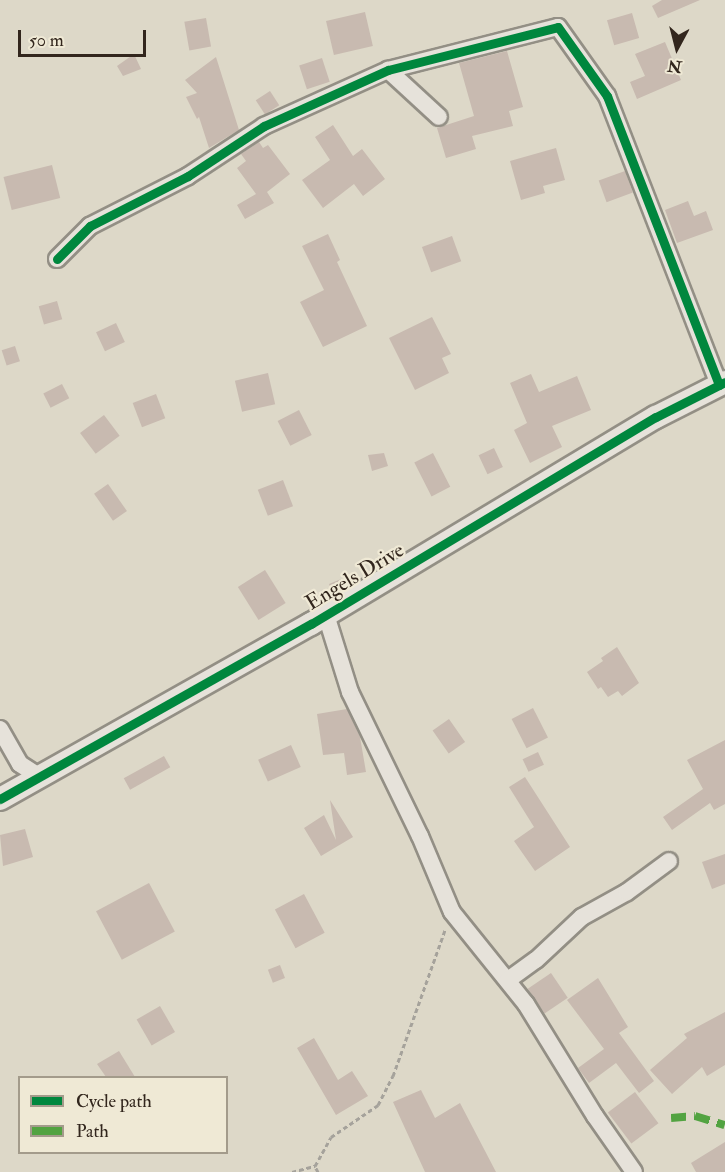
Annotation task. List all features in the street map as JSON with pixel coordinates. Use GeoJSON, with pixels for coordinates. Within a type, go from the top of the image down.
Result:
{"type":"FeatureCollection","features":[{"type":"Feature","properties":{"kind":"street"},"geometry":{"type":"LineString","coordinates":[[57,259],[90,226],[188,176],[264,126],[388,70],[558,27],[607,96],[722,384]]}},
{"type":"Feature","properties":{"kind":"street"},"geometry":{"type":"LineString","coordinates":[[388,70],[439,117]]}},
{"type":"Feature","properties":{"kind":"street","name":"Engels Drive"},"geometry":{"type":"LineString","coordinates":[[0,799],[326,615],[656,417],[722,384]]}},
{"type":"Feature","properties":{"kind":"street"},"geometry":{"type":"LineString","coordinates":[[326,615],[350,692],[420,836],[452,912],[508,980],[634,1172]]}},
{"type":"Feature","properties":{"kind":"street"},"geometry":{"type":"LineString","coordinates":[[0,729],[20,764],[40,777]]}},
{"type":"Feature","properties":{"kind":"street"},"geometry":{"type":"LineString","coordinates":[[508,980],[536,960],[582,917],[627,892],[669,861]]}},
{"type":"Feature","properties":{"kind":"path"},"geometry":{"type":"LineString","coordinates":[[292,1172],[315,1166],[331,1137],[378,1105],[393,1076],[427,974],[452,912]]}},
{"type":"Feature","properties":{"kind":"path"},"geometry":{"type":"LineString","coordinates":[[315,1166],[318,1172]]}},
{"type":"Feature","properties":{"kind":"building"},"geometry":{"type":"Polygon","coordinates":[[[662,0],[700,0],[658,18],[652,6],[662,0]]]}},
{"type":"Feature","properties":{"kind":"building"},"geometry":{"type":"Polygon","coordinates":[[[365,12],[373,46],[334,55],[326,21],[365,12]]]}},
{"type":"Feature","properties":{"kind":"building"},"geometry":{"type":"Polygon","coordinates":[[[632,13],[639,38],[614,45],[607,20],[632,13]]]}},
{"type":"Feature","properties":{"kind":"building"},"geometry":{"type":"Polygon","coordinates":[[[206,18],[211,47],[189,50],[184,22],[206,18]]]}},
{"type":"Feature","properties":{"kind":"building"},"geometry":{"type":"Polygon","coordinates":[[[665,42],[681,80],[637,99],[630,82],[645,76],[635,54],[665,42]]]}},
{"type":"Feature","properties":{"kind":"building"},"geometry":{"type":"Polygon","coordinates":[[[507,51],[523,107],[509,111],[513,126],[472,136],[476,149],[446,158],[437,128],[474,116],[459,63],[507,51]]]}},
{"type":"Feature","properties":{"kind":"building"},"geometry":{"type":"Polygon","coordinates":[[[134,54],[141,69],[123,76],[117,66],[134,54]]]}},
{"type":"Feature","properties":{"kind":"building"},"geometry":{"type":"Polygon","coordinates":[[[216,57],[239,130],[209,148],[199,117],[197,119],[186,97],[197,93],[185,80],[216,57]]]}},
{"type":"Feature","properties":{"kind":"building"},"geometry":{"type":"Polygon","coordinates":[[[322,58],[330,82],[307,89],[299,65],[322,58]]]}},
{"type":"Feature","properties":{"kind":"building"},"geometry":{"type":"Polygon","coordinates":[[[270,91],[279,105],[265,115],[256,100],[270,91]]]}},
{"type":"Feature","properties":{"kind":"building"},"geometry":{"type":"Polygon","coordinates":[[[333,125],[353,156],[362,149],[385,179],[363,196],[354,184],[323,208],[302,180],[330,160],[315,137],[333,125]]]}},
{"type":"Feature","properties":{"kind":"building"},"geometry":{"type":"Polygon","coordinates":[[[259,142],[263,148],[268,145],[290,174],[267,192],[274,203],[245,219],[237,205],[256,194],[237,168],[246,161],[241,154],[259,142]]]}},
{"type":"Feature","properties":{"kind":"building"},"geometry":{"type":"Polygon","coordinates":[[[556,148],[565,180],[543,186],[545,193],[521,200],[510,161],[556,148]]]}},
{"type":"Feature","properties":{"kind":"building"},"geometry":{"type":"Polygon","coordinates":[[[52,165],[60,198],[12,210],[3,177],[52,165]]]}},
{"type":"Feature","properties":{"kind":"building"},"geometry":{"type":"Polygon","coordinates":[[[625,171],[633,193],[607,202],[599,181],[625,171]]]}},
{"type":"Feature","properties":{"kind":"building"},"geometry":{"type":"Polygon","coordinates":[[[688,201],[694,216],[706,211],[713,230],[677,243],[665,210],[688,201]]]}},
{"type":"Feature","properties":{"kind":"building"},"geometry":{"type":"Polygon","coordinates":[[[328,234],[340,260],[337,262],[367,326],[323,347],[300,302],[324,290],[302,246],[328,234]]]}},
{"type":"Feature","properties":{"kind":"building"},"geometry":{"type":"Polygon","coordinates":[[[452,236],[461,261],[431,272],[422,247],[452,236]]]}},
{"type":"Feature","properties":{"kind":"building"},"geometry":{"type":"Polygon","coordinates":[[[57,301],[62,319],[44,325],[39,306],[57,301]]]}},
{"type":"Feature","properties":{"kind":"building"},"geometry":{"type":"Polygon","coordinates":[[[432,317],[451,354],[442,358],[449,373],[415,390],[389,338],[432,317]]]}},
{"type":"Feature","properties":{"kind":"building"},"geometry":{"type":"Polygon","coordinates":[[[116,323],[125,342],[105,351],[96,332],[116,323]]]}},
{"type":"Feature","properties":{"kind":"building"},"geometry":{"type":"Polygon","coordinates":[[[15,346],[20,361],[7,366],[2,350],[15,346]]]}},
{"type":"Feature","properties":{"kind":"building"},"geometry":{"type":"Polygon","coordinates":[[[268,373],[275,404],[242,412],[235,381],[268,373]]]}},
{"type":"Feature","properties":{"kind":"building"},"geometry":{"type":"Polygon","coordinates":[[[531,374],[539,392],[577,376],[591,410],[552,426],[562,447],[530,463],[514,430],[527,423],[510,383],[531,374]]]}},
{"type":"Feature","properties":{"kind":"building"},"geometry":{"type":"Polygon","coordinates":[[[62,384],[69,398],[51,408],[43,394],[62,384]]]}},
{"type":"Feature","properties":{"kind":"building"},"geometry":{"type":"Polygon","coordinates":[[[156,394],[165,418],[142,427],[133,403],[156,394]]]}},
{"type":"Feature","properties":{"kind":"building"},"geometry":{"type":"Polygon","coordinates":[[[299,410],[312,435],[290,446],[278,421],[299,410]]]}},
{"type":"Feature","properties":{"kind":"building"},"geometry":{"type":"Polygon","coordinates":[[[104,415],[120,436],[96,454],[80,433],[104,415]]]}},
{"type":"Feature","properties":{"kind":"building"},"geometry":{"type":"Polygon","coordinates":[[[494,448],[503,467],[487,474],[479,455],[494,448]]]}},
{"type":"Feature","properties":{"kind":"building"},"geometry":{"type":"Polygon","coordinates":[[[384,453],[388,466],[372,471],[368,455],[384,453]]]}},
{"type":"Feature","properties":{"kind":"building"},"geometry":{"type":"Polygon","coordinates":[[[433,453],[450,487],[432,496],[414,463],[433,453]]]}},
{"type":"Feature","properties":{"kind":"building"},"geometry":{"type":"Polygon","coordinates":[[[283,480],[293,506],[268,516],[258,490],[283,480]]]}},
{"type":"Feature","properties":{"kind":"building"},"geometry":{"type":"Polygon","coordinates":[[[108,484],[127,511],[113,521],[94,494],[108,484]]]}},
{"type":"Feature","properties":{"kind":"building"},"geometry":{"type":"Polygon","coordinates":[[[265,570],[286,603],[259,620],[238,587],[265,570]]]}},
{"type":"Feature","properties":{"kind":"building"},"geometry":{"type":"Polygon","coordinates":[[[341,579],[345,588],[333,595],[329,584],[341,579]]]}},
{"type":"Feature","properties":{"kind":"building"},"geometry":{"type":"Polygon","coordinates":[[[617,647],[639,683],[622,696],[618,691],[608,697],[601,687],[598,689],[587,672],[617,647]]]}},
{"type":"Feature","properties":{"kind":"building"},"geometry":{"type":"Polygon","coordinates":[[[533,708],[548,737],[527,748],[512,719],[533,708]]]}},
{"type":"Feature","properties":{"kind":"building"},"geometry":{"type":"Polygon","coordinates":[[[347,709],[360,737],[366,772],[347,775],[344,753],[323,755],[317,714],[347,709]]]}},
{"type":"Feature","properties":{"kind":"building"},"geometry":{"type":"Polygon","coordinates":[[[449,719],[465,742],[449,753],[433,730],[449,719]]]}},
{"type":"Feature","properties":{"kind":"building"},"geometry":{"type":"Polygon","coordinates":[[[725,740],[725,804],[714,810],[710,803],[672,830],[663,817],[703,789],[687,760],[725,740]]]}},
{"type":"Feature","properties":{"kind":"building"},"geometry":{"type":"Polygon","coordinates":[[[291,745],[301,767],[268,782],[258,760],[291,745]]]}},
{"type":"Feature","properties":{"kind":"building"},"geometry":{"type":"Polygon","coordinates":[[[538,752],[544,765],[529,772],[523,759],[538,752]]]}},
{"type":"Feature","properties":{"kind":"building"},"geometry":{"type":"Polygon","coordinates":[[[164,756],[170,767],[130,790],[124,778],[164,756]]]}},
{"type":"Feature","properties":{"kind":"building"},"geometry":{"type":"Polygon","coordinates":[[[525,777],[570,847],[535,871],[514,841],[534,827],[509,787],[525,777]]]}},
{"type":"Feature","properties":{"kind":"building"},"geometry":{"type":"Polygon","coordinates":[[[330,800],[353,837],[321,856],[304,828],[324,815],[336,840],[330,800]]]}},
{"type":"Feature","properties":{"kind":"building"},"geometry":{"type":"Polygon","coordinates":[[[25,829],[33,857],[3,866],[0,835],[25,829]]]}},
{"type":"Feature","properties":{"kind":"building"},"geometry":{"type":"Polygon","coordinates":[[[725,854],[725,884],[712,889],[702,862],[725,854]]]}},
{"type":"Feature","properties":{"kind":"building"},"geometry":{"type":"Polygon","coordinates":[[[149,883],[175,932],[122,960],[96,911],[149,883]]]}},
{"type":"Feature","properties":{"kind":"building"},"geometry":{"type":"Polygon","coordinates":[[[304,894],[325,933],[296,948],[275,909],[304,894]]]}},
{"type":"Feature","properties":{"kind":"building"},"geometry":{"type":"Polygon","coordinates":[[[280,965],[285,978],[273,983],[268,970],[280,965]]]}},
{"type":"Feature","properties":{"kind":"building"},"geometry":{"type":"Polygon","coordinates":[[[551,973],[568,998],[545,1014],[528,989],[551,973]]]}},
{"type":"Feature","properties":{"kind":"building"},"geometry":{"type":"Polygon","coordinates":[[[598,978],[628,1027],[619,1033],[654,1081],[639,1093],[616,1063],[589,1083],[578,1068],[604,1049],[567,1000],[598,978]]]}},
{"type":"Feature","properties":{"kind":"building"},"geometry":{"type":"Polygon","coordinates":[[[160,1006],[175,1032],[152,1045],[137,1020],[160,1006]]]}},
{"type":"Feature","properties":{"kind":"building"},"geometry":{"type":"Polygon","coordinates":[[[725,1012],[725,1065],[707,1076],[702,1067],[672,1094],[650,1070],[687,1038],[684,1034],[725,1012]]]}},
{"type":"Feature","properties":{"kind":"building"},"geometry":{"type":"Polygon","coordinates":[[[314,1038],[338,1080],[352,1071],[368,1096],[336,1115],[297,1048],[314,1038]]]}},
{"type":"Feature","properties":{"kind":"building"},"geometry":{"type":"Polygon","coordinates":[[[119,1051],[134,1076],[105,1076],[97,1064],[119,1051]]]}},
{"type":"Feature","properties":{"kind":"building"},"geometry":{"type":"Polygon","coordinates":[[[421,1090],[435,1118],[460,1103],[496,1172],[425,1172],[393,1102],[421,1090]]]}},
{"type":"Feature","properties":{"kind":"building"},"geometry":{"type":"Polygon","coordinates":[[[635,1092],[658,1123],[631,1144],[608,1112],[635,1092]]]}},
{"type":"Feature","properties":{"kind":"building"},"geometry":{"type":"Polygon","coordinates":[[[725,1142],[725,1172],[696,1172],[691,1163],[725,1142]]]}},
{"type":"Feature","properties":{"kind":"marked path"},"geometry":{"type":"LineString","coordinates":[[671,1118],[695,1116],[725,1125]]}},
{"type":"Feature","properties":{"kind":"cycle path"},"geometry":{"type":"LineString","coordinates":[[57,259],[90,226],[188,176],[264,126],[388,70],[558,27],[607,96],[719,385]]}},
{"type":"Feature","properties":{"kind":"cycle path"},"geometry":{"type":"LineString","coordinates":[[0,799],[311,624],[656,417],[725,382]]}}]}
